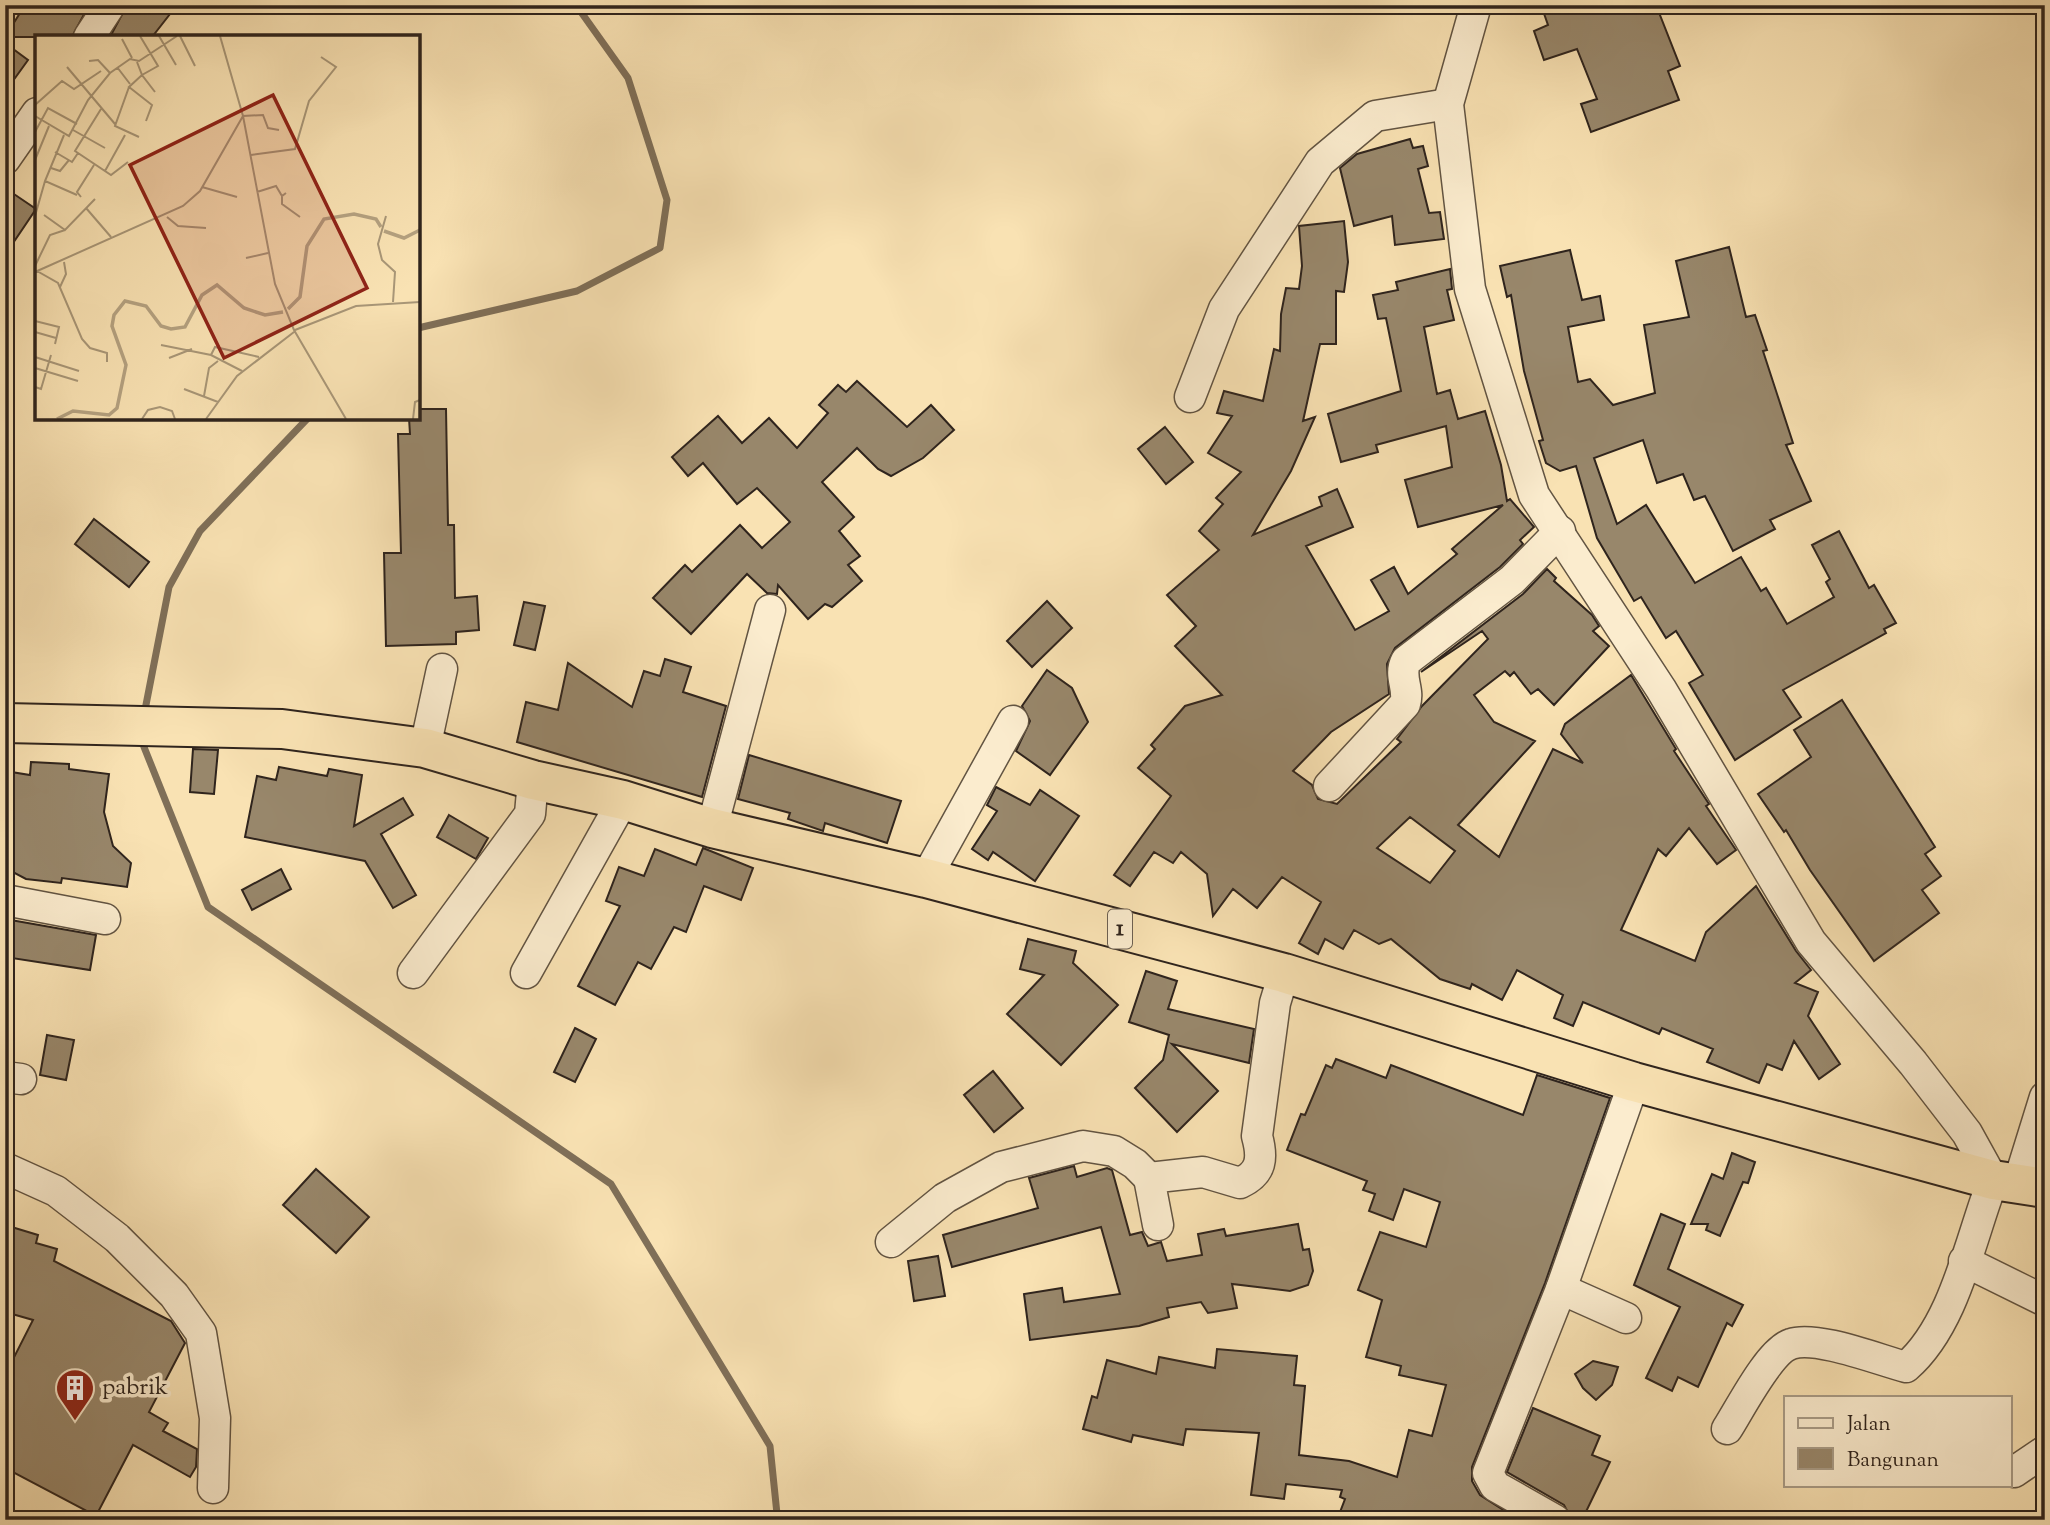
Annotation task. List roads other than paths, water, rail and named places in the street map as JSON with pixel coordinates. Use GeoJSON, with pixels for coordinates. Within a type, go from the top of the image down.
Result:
{"type":"FeatureCollection","features":[{"type":"Feature","properties":{"kind":"highway","name":"1"},"geometry":{"type":"LineString","coordinates":[[5,723],[282,729],[425,748],[533,780],[623,800],[712,828],[926,878],[1284,973],[1634,1082],[2018,1184]]}},
{"type":"Feature","properties":{"kind":"street"},"geometry":{"type":"LineString","coordinates":[[90,35],[110,5]]}},
{"type":"Feature","properties":{"kind":"street"},"geometry":{"type":"LineString","coordinates":[[1476,5],[1448,104],[1471,289],[1534,495],[1661,689],[1811,942],[1967,1133],[2018,1184]]}},
{"type":"Feature","properties":{"kind":"street"},"geometry":{"type":"LineString","coordinates":[[1190,397],[1224,309],[1320,162],[1376,116],[1448,104]]}},
{"type":"Feature","properties":{"kind":"street"},"geometry":{"type":"LineString","coordinates":[[5,159],[35,116]]}},
{"type":"Feature","properties":{"kind":"street"},"geometry":{"type":"LineString","coordinates":[[1329,786],[1405,705],[1407,695],[1401,671],[1406,661],[1512,580],[1560,531]]}},
{"type":"Feature","properties":{"kind":"street"},"geometry":{"type":"LineString","coordinates":[[712,828],[770,610]]}},
{"type":"Feature","properties":{"kind":"street"},"geometry":{"type":"LineString","coordinates":[[425,748],[442,669]]}},
{"type":"Feature","properties":{"kind":"street"},"geometry":{"type":"LineString","coordinates":[[926,878],[1013,721]]}},
{"type":"Feature","properties":{"kind":"street"},"geometry":{"type":"LineString","coordinates":[[413,973],[530,814],[533,780]]}},
{"type":"Feature","properties":{"kind":"street"},"geometry":{"type":"LineString","coordinates":[[526,974],[623,800]]}},
{"type":"Feature","properties":{"kind":"street"},"geometry":{"type":"LineString","coordinates":[[5,900],[105,919]]}},
{"type":"Feature","properties":{"kind":"street"},"geometry":{"type":"LineString","coordinates":[[1149,1178],[1203,1172],[1240,1183],[1253,1177],[1260,1165],[1261,1151],[1256,1136],[1275,1003],[1284,973]]}},
{"type":"Feature","properties":{"kind":"street"},"geometry":{"type":"LineString","coordinates":[[1555,1520],[1495,1486],[1488,1473],[1561,1289],[1634,1082]]}},
{"type":"Feature","properties":{"kind":"street"},"geometry":{"type":"LineString","coordinates":[[1727,1429],[1769,1363],[1789,1344],[1810,1342],[1906,1367],[1923,1352],[1933,1336],[1964,1261],[2018,1184],[2045,1097]]}},
{"type":"Feature","properties":{"kind":"street"},"geometry":{"type":"LineString","coordinates":[[891,1242],[944,1198],[1001,1167],[1083,1146],[1114,1151],[1135,1164],[1149,1178],[1158,1225]]}},
{"type":"Feature","properties":{"kind":"street"},"geometry":{"type":"LineString","coordinates":[[5,1168],[56,1191],[117,1238],[174,1295],[201,1333],[215,1419],[213,1488]]}},
{"type":"Feature","properties":{"kind":"street"},"geometry":{"type":"LineString","coordinates":[[1964,1261],[2045,1301]]}},
{"type":"Feature","properties":{"kind":"street"},"geometry":{"type":"LineString","coordinates":[[1561,1289],[1626,1318]]}},
{"type":"Feature","properties":{"kind":"street"},"geometry":{"type":"LineString","coordinates":[[2014,1472],[2045,1451]]}},
{"type":"Feature","properties":{"kind":"waterway"},"geometry":{"type":"LineString","coordinates":[[420,328],[577,291],[660,248],[667,200],[628,78],[576,5]]}},
{"type":"Feature","properties":{"kind":"waterway"},"geometry":{"type":"LineString","coordinates":[[144,715],[169,587],[200,531],[306,420]]}},
{"type":"Feature","properties":{"kind":"waterway"},"geometry":{"type":"LineString","coordinates":[[140,737],[208,907],[611,1184],[770,1446],[777,1514],[774,1520]]}},
{"type":"Feature","properties":{"kind":"place","name":"pabrik"},"geometry":{"type":"Point","coordinates":[75,1422]}}]}
